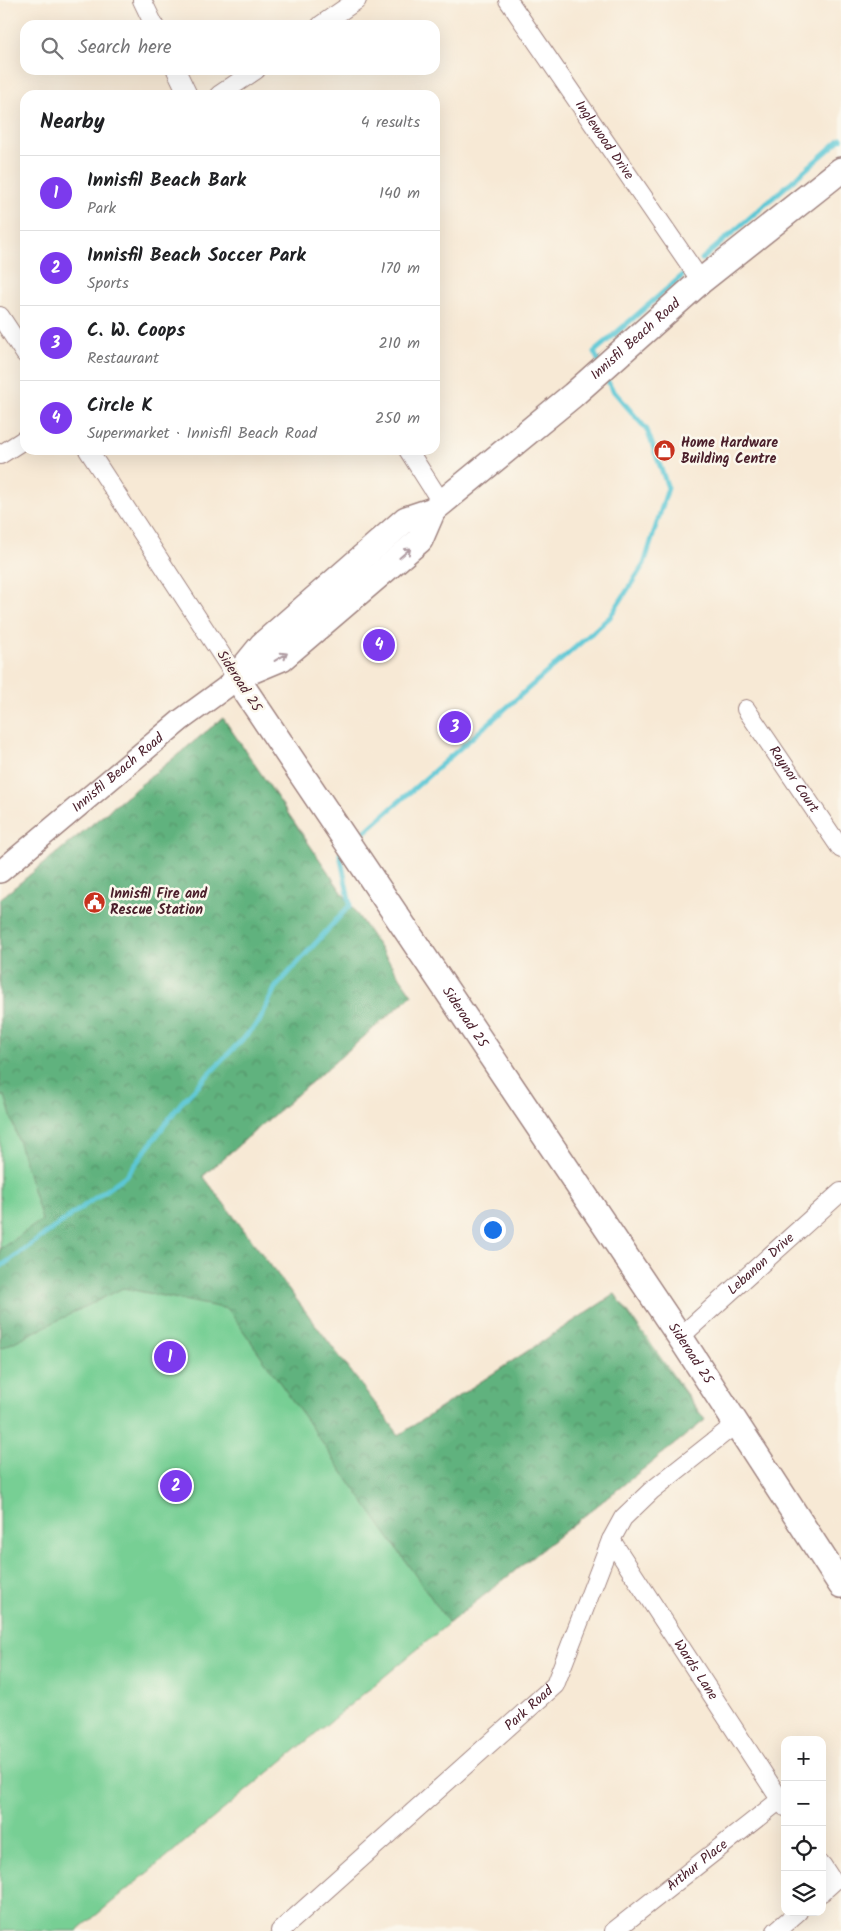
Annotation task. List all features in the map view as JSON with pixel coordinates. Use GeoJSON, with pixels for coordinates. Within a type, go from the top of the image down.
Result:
{"type":"FeatureCollection","features":[{"type":"Feature","properties":{"kind":"main road","name":"Innisfil Beach Road"},"geometry":{"type":"LineString","coordinates":[[236,677],[282,658],[420,540],[437,506],[573,395],[701,281],[841,170]]}},
{"type":"Feature","properties":{"kind":"main road","name":"Sideroad 25"},"geometry":{"type":"LineString","coordinates":[[236,677],[680,1337],[841,1585]]}},
{"type":"Feature","properties":{"kind":"street"},"geometry":{"type":"LineString","coordinates":[[142,0],[152,20]]}},
{"type":"Feature","properties":{"kind":"street"},"geometry":{"type":"LineString","coordinates":[[328,20],[358,0]]}},
{"type":"Feature","properties":{"kind":"street","name":"Inglewood Drive"},"geometry":{"type":"LineString","coordinates":[[508,0],[701,281]]}},
{"type":"Feature","properties":{"kind":"street"},"geometry":{"type":"LineString","coordinates":[[178,75],[186,90]]}},
{"type":"Feature","properties":{"kind":"street"},"geometry":{"type":"LineString","coordinates":[[226,90],[249,75]]}},
{"type":"Feature","properties":{"kind":"street"},"geometry":{"type":"LineString","coordinates":[[0,316],[20,346]]}},
{"type":"Feature","properties":{"kind":"street"},"geometry":{"type":"LineString","coordinates":[[0,455],[20,442]]}},
{"type":"Feature","properties":{"kind":"street","name":"Sideroad 25"},"geometry":{"type":"LineString","coordinates":[[91,455],[236,677]]}},
{"type":"Feature","properties":{"kind":"street"},"geometry":{"type":"LineString","coordinates":[[411,455],[437,506]]}},
{"type":"Feature","properties":{"kind":"street","name":"Innisfil Beach Road"},"geometry":{"type":"LineString","coordinates":[[0,872],[181,720],[225,688],[236,677]]}},
{"type":"Feature","properties":{"kind":"street","name":"Raynor Court"},"geometry":{"type":"LineString","coordinates":[[746,708],[841,849]]}},
{"type":"Feature","properties":{"kind":"street","name":"Lebanon Drive"},"geometry":{"type":"LineString","coordinates":[[680,1337],[841,1192]]}},
{"type":"Feature","properties":{"kind":"street","name":"Park Road"},"geometry":{"type":"LineString","coordinates":[[280,1931],[555,1685],[611,1540],[623,1518],[651,1491],[737,1423]]}},
{"type":"Feature","properties":{"kind":"street","name":"Wards Lane"},"geometry":{"type":"LineString","coordinates":[[611,1540],[781,1802]]}},
{"type":"Feature","properties":{"kind":"street","name":"Arthur Place"},"geometry":{"type":"LineString","coordinates":[[614,1931],[781,1805]]}},
{"type":"Feature","properties":{"kind":"street"},"geometry":{"type":"LineString","coordinates":[[826,1871],[833,1882],[826,1888]]}},
{"type":"Feature","properties":{"kind":"street"},"geometry":{"type":"LineString","coordinates":[[776,1931],[793,1916]]}},
{"type":"Feature","properties":{"kind":"green space"},"geometry":{"type":"Polygon","coordinates":[[[223,718],[412,995],[203,1176],[399,1435],[615,1294],[705,1420],[449,1623],[77,1931],[0,1931],[0,899],[223,718]]]}},
{"type":"Feature","properties":{"kind":"green space"},"geometry":{"type":"Polygon","coordinates":[[[223,718],[412,995],[203,1176],[399,1435],[615,1294],[650,1347],[705,1420],[449,1623],[228,1309],[123,1288],[0,1349],[0,1249],[42,1220],[5,1096],[0,1096],[0,899],[223,718]]]}},
{"type":"Feature","properties":{"kind":"waterway"},"geometry":{"type":"LineString","coordinates":[[702,259],[841,139]]}},
{"type":"Feature","properties":{"kind":"waterway"},"geometry":{"type":"LineString","coordinates":[[599,362],[594,352],[682,276]]}},
{"type":"Feature","properties":{"kind":"waterway"},"geometry":{"type":"LineString","coordinates":[[354,841],[610,617],[644,564],[668,488],[647,430],[611,388],[605,375]]}},
{"type":"Feature","properties":{"kind":"waterway"},"geometry":{"type":"LineString","coordinates":[[0,1267],[128,1174],[181,1103],[259,1022],[275,988],[350,905],[340,854],[344,850]]}},
{"type":"Feature","properties":{"kind":"place","name":"Home Hardware Building Centre"},"geometry":{"type":"Point","coordinates":[665,451]}},
{"type":"Feature","properties":{"kind":"place","name":"Circle K"},"geometry":{"type":"Point","coordinates":[379,645]}},
{"type":"Feature","properties":{"kind":"place","name":"C. W. Coops"},"geometry":{"type":"Point","coordinates":[455,727]}},
{"type":"Feature","properties":{"kind":"place","name":"Innisfil Fire and Rescue Station"},"geometry":{"type":"Point","coordinates":[94,902]}},
{"type":"Feature","properties":{"kind":"place","name":"Innisfil Beach Bark"},"geometry":{"type":"Point","coordinates":[170,1357]}},
{"type":"Feature","properties":{"kind":"place","name":"Innisfil Beach Soccer Park"},"geometry":{"type":"Point","coordinates":[176,1486]}}]}
